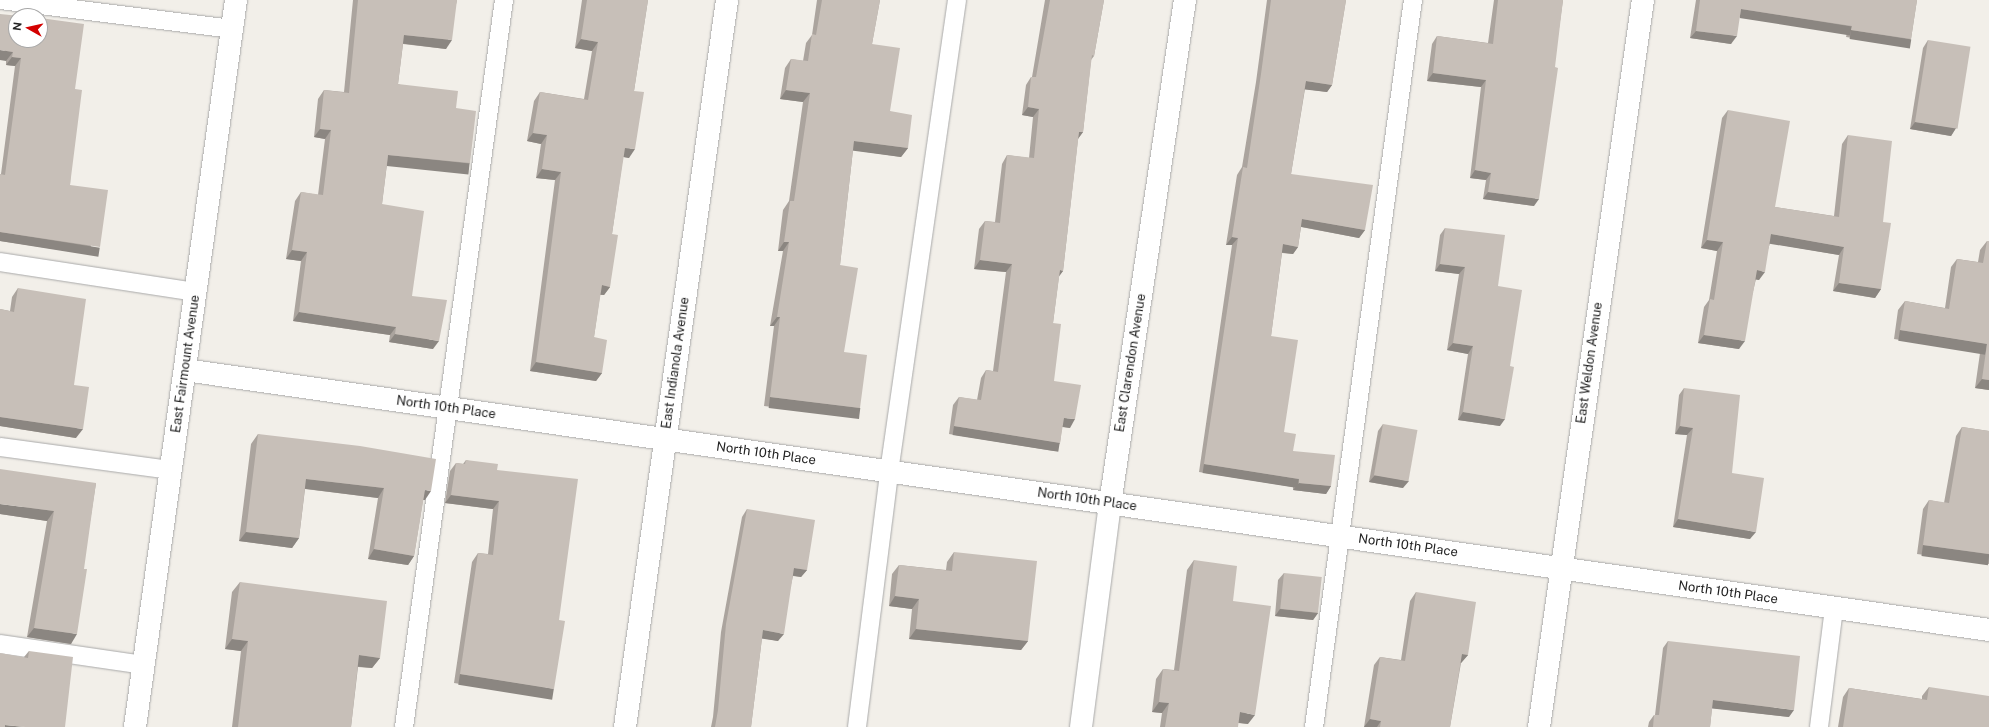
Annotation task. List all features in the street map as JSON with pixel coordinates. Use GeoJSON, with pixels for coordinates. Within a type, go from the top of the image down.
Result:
{"type":"FeatureCollection","features":[{"type":"Feature","properties":{"kind":"street","name":"East Fairmount Avenue"},"geometry":{"type":"LineString","coordinates":[[135,727],[236,0]]}},
{"type":"Feature","properties":{"kind":"street","name":"East Indianola Avenue"},"geometry":{"type":"LineString","coordinates":[[625,727],[728,0]]}},
{"type":"Feature","properties":{"kind":"street","name":"East Clarendon Avenue"},"geometry":{"type":"LineString","coordinates":[[1081,727],[1110,504],[1185,0]]}},
{"type":"Feature","properties":{"kind":"street","name":"East Weldon Avenue"},"geometry":{"type":"LineString","coordinates":[[1539,727],[1643,0]]}},
{"type":"Feature","properties":{"kind":"street","name":"North 10th Place"},"geometry":{"type":"LineString","coordinates":[[185,370],[1989,630]]}},
{"type":"Feature","properties":{"kind":"lane"},"geometry":{"type":"LineString","coordinates":[[0,0],[232,29]]}},
{"type":"Feature","properties":{"kind":"lane"},"geometry":{"type":"LineString","coordinates":[[404,727],[504,0]]}},
{"type":"Feature","properties":{"kind":"lane"},"geometry":{"type":"LineString","coordinates":[[857,727],[889,472],[957,0]]}},
{"type":"Feature","properties":{"kind":"lane"},"geometry":{"type":"LineString","coordinates":[[1314,727],[1413,0]]}},
{"type":"Feature","properties":{"kind":"lane"},"geometry":{"type":"LineString","coordinates":[[0,262],[196,292]]}},
{"type":"Feature","properties":{"kind":"lane"},"geometry":{"type":"LineString","coordinates":[[0,447],[171,470]]}},
{"type":"Feature","properties":{"kind":"lane"},"geometry":{"type":"LineString","coordinates":[[1819,727],[1834,608]]}},
{"type":"Feature","properties":{"kind":"lane"},"geometry":{"type":"LineString","coordinates":[[0,644],[144,665]]}},
{"type":"Feature","properties":{"kind":"building"},"geometry":{"type":"Polygon","coordinates":[[[358,0],[457,0],[452,40],[404,35],[398,84],[458,91],[456,108],[476,111],[470,163],[388,155],[382,204],[424,211],[412,296],[447,300],[439,341],[395,334],[396,327],[299,312],[307,252],[292,250],[301,192],[323,195],[331,130],[320,129],[324,90],[349,93],[358,0]]]}},
{"type":"Feature","properties":{"kind":"building"},"geometry":{"type":"Polygon","coordinates":[[[587,0],[648,0],[634,91],[644,92],[635,149],[625,148],[612,234],[618,235],[610,287],[602,285],[594,337],[607,340],[602,373],[536,362],[561,172],[542,169],[547,135],[533,133],[540,92],[588,100],[598,42],[581,39],[587,0]]]}},
{"type":"Feature","properties":{"kind":"building"},"geometry":{"type":"Polygon","coordinates":[[[822,0],[880,0],[872,44],[900,48],[890,111],[912,115],[908,148],[854,141],[840,265],[858,268],[844,352],[867,355],[860,408],[770,397],[780,317],[777,317],[789,242],[784,242],[790,201],[794,201],[810,93],[786,90],[791,59],[808,61],[812,34],[816,35],[822,0]]]}},
{"type":"Feature","properties":{"kind":"building"},"geometry":{"type":"Polygon","coordinates":[[[1050,0],[1104,0],[1094,56],[1092,55],[1083,132],[1079,132],[1063,271],[1060,270],[1053,323],[1061,324],[1054,381],[1081,385],[1075,419],[1064,418],[1060,443],[954,426],[959,397],[981,400],[986,370],[998,372],[1012,264],[980,260],[985,221],[1000,223],[1007,155],[1034,158],[1039,109],[1028,107],[1031,77],[1036,77],[1050,0]]]}},
{"type":"Feature","properties":{"kind":"building"},"geometry":{"type":"Polygon","coordinates":[[[1271,0],[1346,0],[1332,85],[1306,81],[1291,174],[1373,185],[1365,230],[1302,219],[1298,247],[1283,244],[1271,336],[1298,340],[1284,432],[1296,434],[1293,451],[1335,455],[1331,486],[1299,483],[1299,479],[1204,464],[1238,238],[1232,237],[1243,167],[1247,168],[1271,0]]]}},
{"type":"Feature","properties":{"kind":"building"},"geometry":{"type":"Polygon","coordinates":[[[1498,0],[1563,0],[1555,67],[1558,68],[1539,199],[1488,192],[1491,173],[1475,170],[1486,80],[1433,73],[1437,36],[1493,44],[1498,0]]]}},
{"type":"Feature","properties":{"kind":"building"},"geometry":{"type":"Polygon","coordinates":[[[1700,0],[1917,0],[1911,39],[1851,30],[1852,26],[1741,9],[1737,36],[1696,31],[1700,0]]]}},
{"type":"Feature","properties":{"kind":"building"},"geometry":{"type":"Polygon","coordinates":[[[0,14],[8,15],[8,48],[48,48],[48,19],[84,24],[75,89],[82,90],[70,185],[108,190],[100,247],[0,232],[0,174],[5,175],[21,58],[12,57],[13,52],[0,50],[0,14]]]}},
{"type":"Feature","properties":{"kind":"building"},"geometry":{"type":"Polygon","coordinates":[[[1928,40],[1970,47],[1957,129],[1915,122],[1928,40]]]}},
{"type":"Feature","properties":{"kind":"building"},"geometry":{"type":"Polygon","coordinates":[[[1728,110],[1790,121],[1775,207],[1839,217],[1848,135],[1892,141],[1883,222],[1891,223],[1881,289],[1839,283],[1844,247],[1771,234],[1765,272],[1757,270],[1745,341],[1704,335],[1710,299],[1714,300],[1723,242],[1707,240],[1728,110]]]}},
{"type":"Feature","properties":{"kind":"building"},"geometry":{"type":"Polygon","coordinates":[[[1445,228],[1505,235],[1498,286],[1522,290],[1510,366],[1514,367],[1505,419],[1463,412],[1473,346],[1453,343],[1465,267],[1440,264],[1445,228]]]}},
{"type":"Feature","properties":{"kind":"building"},"geometry":{"type":"Polygon","coordinates":[[[1987,241],[1989,241],[1989,380],[1982,379],[1987,344],[1900,330],[1905,301],[1949,309],[1957,259],[1983,263],[1987,241]]]}},
{"type":"Feature","properties":{"kind":"building"},"geometry":{"type":"Polygon","coordinates":[[[18,288],[86,299],[74,385],[89,387],[83,429],[0,417],[0,309],[14,312],[18,288]]]}},
{"type":"Feature","properties":{"kind":"building"},"geometry":{"type":"Polygon","coordinates":[[[1684,388],[1740,395],[1732,473],[1764,478],[1756,532],[1678,519],[1693,428],[1680,426],[1684,388]]]}},
{"type":"Feature","properties":{"kind":"building"},"geometry":{"type":"Polygon","coordinates":[[[1383,424],[1417,430],[1408,481],[1374,475],[1383,424]]]}},
{"type":"Feature","properties":{"kind":"building"},"geometry":{"type":"Polygon","coordinates":[[[1962,427],[1989,431],[1989,554],[1923,545],[1929,500],[1949,503],[1962,427]]]}},
{"type":"Feature","properties":{"kind":"building"},"geometry":{"type":"Polygon","coordinates":[[[258,434],[360,446],[436,459],[431,491],[425,490],[414,556],[374,549],[384,488],[306,479],[299,538],[246,532],[258,434]]]}},
{"type":"Feature","properties":{"kind":"building"},"geometry":{"type":"Polygon","coordinates":[[[466,460],[498,464],[497,470],[578,479],[559,620],[565,621],[554,689],[460,674],[478,553],[493,555],[499,501],[451,495],[456,463],[465,464],[466,460]]]}},
{"type":"Feature","properties":{"kind":"building"},"geometry":{"type":"Polygon","coordinates":[[[0,469],[96,483],[84,569],[87,569],[77,634],[34,628],[54,511],[0,504],[0,469]]]}},
{"type":"Feature","properties":{"kind":"building"},"geometry":{"type":"Polygon","coordinates":[[[747,509],[815,520],[807,570],[794,568],[784,634],[763,630],[751,727],[715,727],[726,624],[747,509]]]}},
{"type":"Feature","properties":{"kind":"building"},"geometry":{"type":"Polygon","coordinates":[[[954,552],[1037,561],[1028,641],[916,629],[919,599],[895,596],[899,565],[952,571],[954,552]]]}},
{"type":"Feature","properties":{"kind":"building"},"geometry":{"type":"Polygon","coordinates":[[[1194,560],[1237,566],[1233,601],[1271,606],[1255,715],[1240,712],[1238,727],[1165,727],[1169,703],[1159,702],[1163,669],[1179,671],[1194,560]]]}},
{"type":"Feature","properties":{"kind":"building"},"geometry":{"type":"Polygon","coordinates":[[[1284,573],[1322,577],[1318,613],[1280,609],[1284,573]]]}},
{"type":"Feature","properties":{"kind":"building"},"geometry":{"type":"Polygon","coordinates":[[[240,582],[387,601],[380,658],[359,655],[351,727],[238,727],[248,641],[232,639],[240,582]]]}},
{"type":"Feature","properties":{"kind":"building"},"geometry":{"type":"Polygon","coordinates":[[[1416,592],[1476,602],[1468,655],[1462,654],[1450,727],[1380,727],[1381,721],[1370,719],[1380,657],[1405,661],[1416,592]]]}},
{"type":"Feature","properties":{"kind":"building"},"geometry":{"type":"Polygon","coordinates":[[[1668,641],[1800,656],[1794,710],[1713,700],[1710,727],[1653,727],[1654,715],[1659,715],[1668,641]]]}},
{"type":"Feature","properties":{"kind":"building"},"geometry":{"type":"Polygon","coordinates":[[[29,651],[73,657],[65,727],[25,727],[5,725],[5,727],[0,727],[0,653],[28,658],[29,651]]]}},
{"type":"Feature","properties":{"kind":"building"},"geometry":{"type":"Polygon","coordinates":[[[1929,687],[1989,696],[1989,727],[1843,727],[1849,688],[1927,700],[1929,687]]]}}]}
